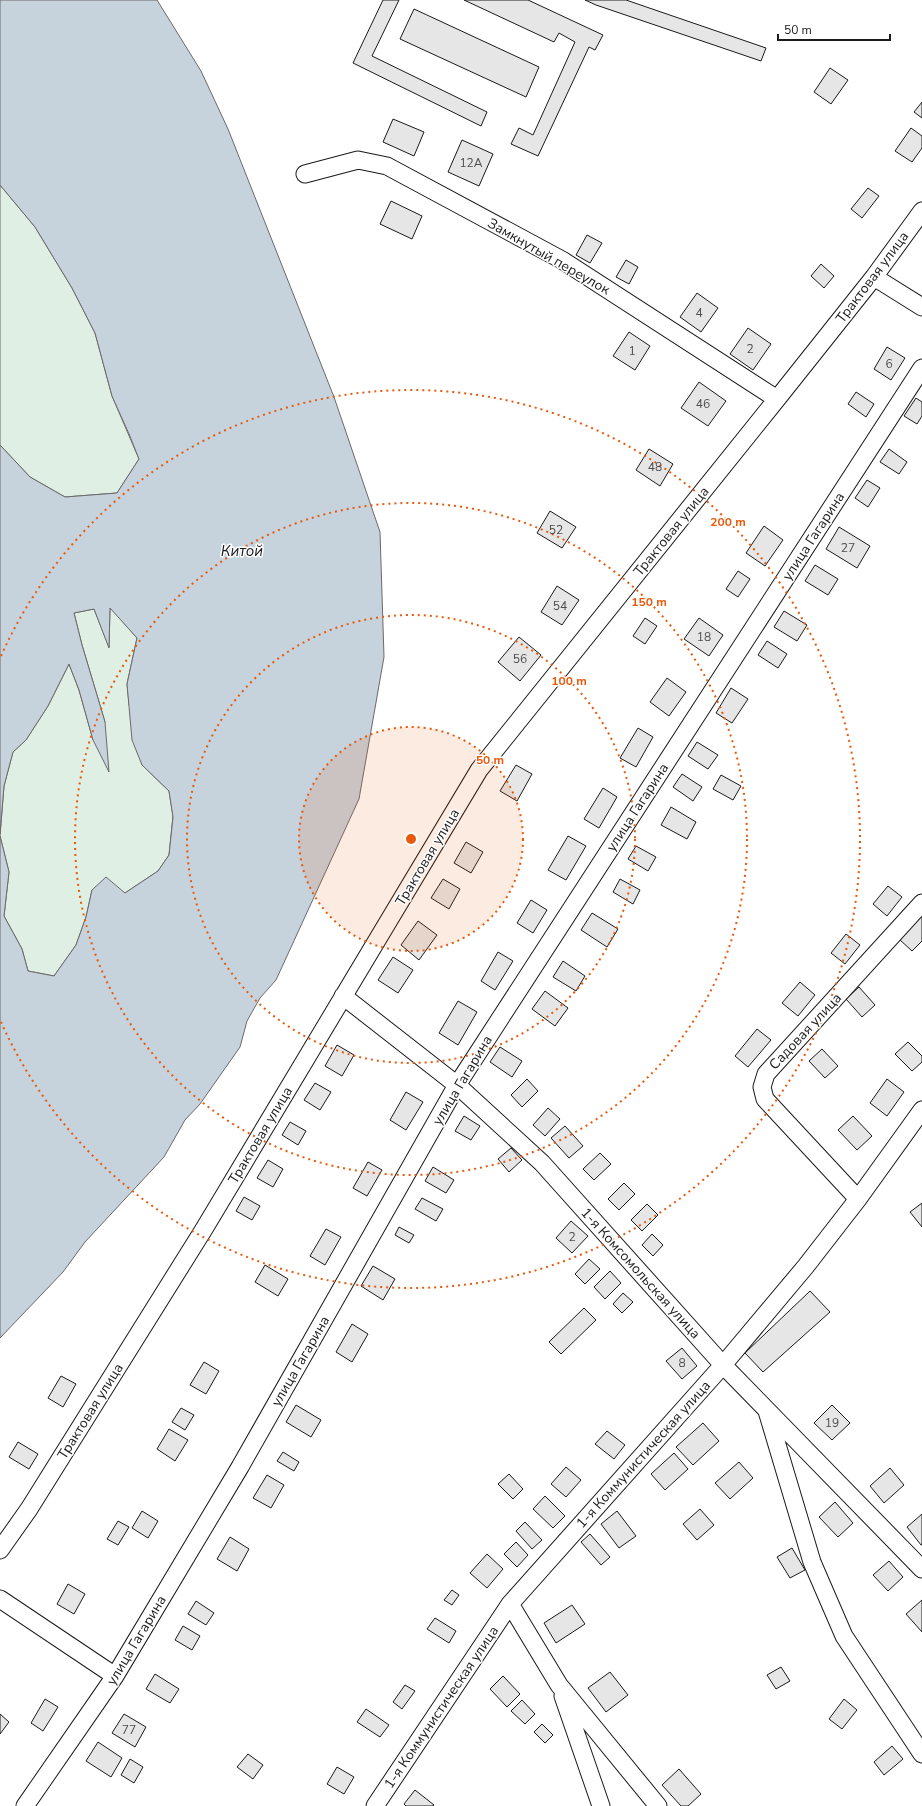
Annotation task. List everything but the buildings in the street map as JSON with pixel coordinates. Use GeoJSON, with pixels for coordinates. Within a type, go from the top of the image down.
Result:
{"type":"FeatureCollection","features":[{"type":"Feature","properties":{"kind":"street","name":"Замкнутый переулок"},"geometry":{"type":"LineString","coordinates":[[305,174],[358,160],[387,166],[562,260],[777,399]]}},
{"type":"Feature","properties":{"kind":"street","name":"Трактовая улица"},"geometry":{"type":"LineString","coordinates":[[0,1550],[33,1502],[199,1235],[479,770],[874,277],[922,211]]}},
{"type":"Feature","properties":{"kind":"street"},"geometry":{"type":"LineString","coordinates":[[874,277],[922,307]]}},
{"type":"Feature","properties":{"kind":"street","name":"улица Гагарина"},"geometry":{"type":"LineString","coordinates":[[25,1806],[115,1676],[240,1467],[457,1085],[922,368]]}},
{"type":"Feature","properties":{"kind":"street","name":"Садовая улица"},"geometry":{"type":"LineString","coordinates":[[858,1199],[765,1099],[762,1087],[766,1074],[922,904]]}},
{"type":"Feature","properties":{"kind":"street","name":"1-я Комсомольская улица"},"geometry":{"type":"LineString","coordinates":[[343,996],[457,1085],[542,1163],[723,1365],[922,1569]]}},
{"type":"Feature","properties":{"kind":"street","name":"1-я Коммунистическая улица"},"geometry":{"type":"LineString","coordinates":[[375,1806],[510,1604],[723,1365],[806,1266],[858,1199],[922,1110]]}},
{"type":"Feature","properties":{"kind":"street"},"geometry":{"type":"LineString","coordinates":[[766,1409],[812,1562],[844,1636],[922,1754]]}},
{"type":"Feature","properties":{"kind":"street"},"geometry":{"type":"LineString","coordinates":[[0,1599],[115,1676]]}},
{"type":"Feature","properties":{"kind":"street"},"geometry":{"type":"LineString","coordinates":[[510,1604],[559,1685],[658,1806]]}},
{"type":"Feature","properties":{"kind":"street"},"geometry":{"type":"LineString","coordinates":[[559,1685],[601,1806]]}},
{"type":"Feature","properties":{"kind":"green space"},"geometry":{"type":"Polygon","coordinates":[[[0,185],[35,227],[72,288],[95,333],[112,396],[139,459],[117,493],[65,497],[30,477],[0,445],[0,185]]]}},
{"type":"Feature","properties":{"kind":"green space"},"geometry":{"type":"Polygon","coordinates":[[[110,607],[137,638],[127,684],[129,704],[142,765],[169,791],[173,816],[169,855],[158,871],[125,893],[92,890],[86,917],[76,945],[54,976],[28,971],[22,949],[4,916],[9,872],[0,836],[4,786],[13,752],[26,740],[48,706],[69,664],[79,690],[93,740],[105,722],[74,613],[94,609],[109,647],[110,607]]]}},
{"type":"Feature","properties":{"kind":"water","name":"Китой"},"geometry":{"type":"Polygon","coordinates":[[[0,0],[157,0],[201,71],[228,129],[334,397],[380,532],[384,657],[359,799],[276,980],[260,998],[247,1021],[240,1047],[200,1104],[185,1120],[164,1157],[85,1242],[63,1272],[0,1338],[0,836],[9,872],[4,916],[22,949],[28,971],[54,976],[76,945],[86,917],[92,890],[106,877],[125,893],[158,871],[169,855],[173,817],[169,791],[142,765],[132,740],[127,684],[137,638],[110,608],[109,648],[94,609],[74,613],[105,722],[109,772],[93,740],[79,690],[69,664],[48,706],[26,740],[13,752],[4,786],[0,834],[0,445],[30,477],[65,497],[117,493],[139,459],[112,396],[95,333],[72,288],[35,227],[0,185],[0,0]]]}}]}
